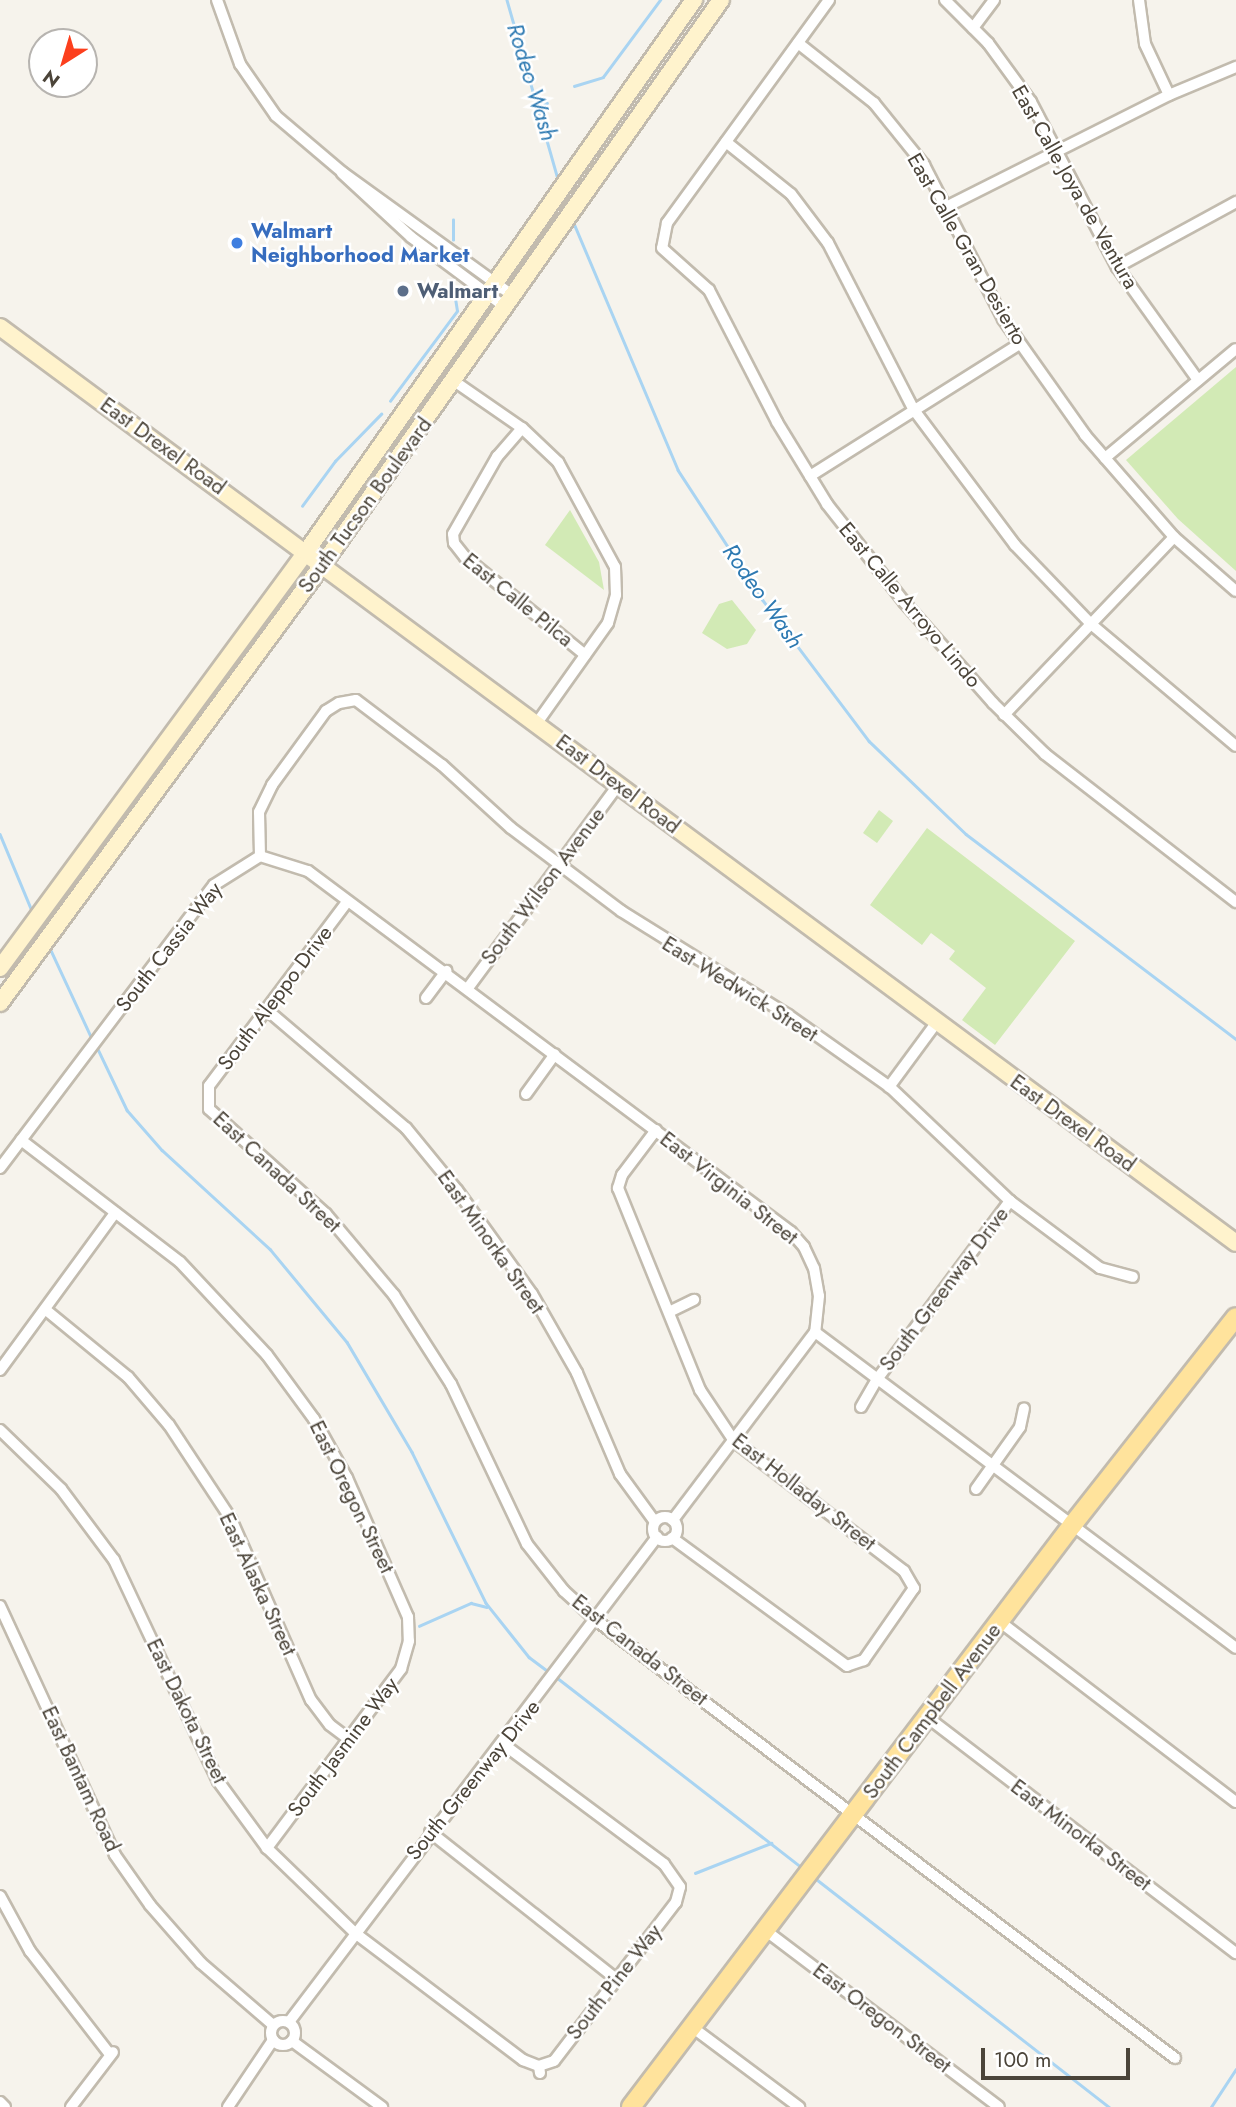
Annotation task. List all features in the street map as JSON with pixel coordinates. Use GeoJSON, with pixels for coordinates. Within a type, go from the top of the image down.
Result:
{"type":"FeatureCollection","features":[{"type":"Feature","properties":{"kind":"main road","name":"South Tucson Boulevard"},"geometry":{"type":"LineString","coordinates":[[0,968],[306,552],[566,177],[694,0]]}},
{"type":"Feature","properties":{"kind":"main road","name":"South Tucson Boulevard"},"geometry":{"type":"LineString","coordinates":[[2,996],[39,952],[323,564],[721,0]]}},
{"type":"Feature","properties":{"kind":"main road","name":"East Drexel Road"},"geometry":{"type":"LineString","coordinates":[[0,327],[1236,1242]]}},
{"type":"Feature","properties":{"kind":"main road","name":"South Campbell Avenue"},"geometry":{"type":"LineString","coordinates":[[631,2107],[1073,1524],[1236,1317]]}},
{"type":"Feature","properties":{"kind":"street"},"geometry":{"type":"LineString","coordinates":[[217,0],[230,40],[254,88],[276,116],[342,172],[508,301]]}},
{"type":"Feature","properties":{"kind":"street"},"geometry":{"type":"LineString","coordinates":[[649,244],[662,244],[667,223],[829,0]]}},
{"type":"Feature","properties":{"kind":"street","name":"East Calle Joya de Ventura"},"geometry":{"type":"LineString","coordinates":[[945,0],[973,28],[1031,102],[1117,267],[1198,380]]}},
{"type":"Feature","properties":{"kind":"street"},"geometry":{"type":"LineString","coordinates":[[973,28],[994,0]]}},
{"type":"Feature","properties":{"kind":"street"},"geometry":{"type":"LineString","coordinates":[[1139,0],[1145,44],[1169,95]]}},
{"type":"Feature","properties":{"kind":"street","name":"East Calle Gran Desierto"},"geometry":{"type":"LineString","coordinates":[[798,43],[874,103],[924,166],[1020,344],[1105,458],[1174,537],[1236,590]]}},
{"type":"Feature","properties":{"kind":"street"},"geometry":{"type":"LineString","coordinates":[[946,207],[1169,95],[1236,66]]}},
{"type":"Feature","properties":{"kind":"street"},"geometry":{"type":"LineString","coordinates":[[726,142],[791,194],[828,243],[914,410],[1015,545],[1091,624],[1236,746]]}},
{"type":"Feature","properties":{"kind":"street"},"geometry":{"type":"LineString","coordinates":[[1117,267],[1236,202]]}},
{"type":"Feature","properties":{"kind":"street","name":"East Calle Arroyo Lindo"},"geometry":{"type":"LineString","coordinates":[[662,244],[665,253],[709,290],[810,476],[904,602],[1004,715],[1067,771],[1236,902]]}},
{"type":"Feature","properties":{"kind":"street"},"geometry":{"type":"LineString","coordinates":[[810,476],[1020,344]]}},
{"type":"Feature","properties":{"kind":"street"},"geometry":{"type":"LineString","coordinates":[[1105,458],[1236,349]]}},
{"type":"Feature","properties":{"kind":"street"},"geometry":{"type":"LineString","coordinates":[[454,381],[523,428],[558,462],[615,567],[616,595],[608,623],[537,723]]}},
{"type":"Feature","properties":{"kind":"street","name":"East Calle Pilca"},"geometry":{"type":"LineString","coordinates":[[523,428],[497,457],[449,543],[585,655]]}},
{"type":"Feature","properties":{"kind":"street"},"geometry":{"type":"LineString","coordinates":[[1004,715],[1174,537]]}},
{"type":"Feature","properties":{"kind":"street","name":"East Wedwick Street"},"geometry":{"type":"LineString","coordinates":[[260,856],[259,812],[272,785],[327,711],[344,698],[361,703],[386,720],[560,864],[662,940],[780,1010],[889,1087],[1010,1201],[1100,1268],[1133,1277]]}},
{"type":"Feature","properties":{"kind":"street","name":"South Wilson Avenue"},"geometry":{"type":"LineString","coordinates":[[468,988],[619,784]]}},
{"type":"Feature","properties":{"kind":"street","name":"East Virginia Street"},"geometry":{"type":"LineString","coordinates":[[260,856],[308,871],[347,902],[446,971],[791,1232],[814,1268],[819,1296],[815,1332]]}},
{"type":"Feature","properties":{"kind":"street","name":"South Cassia Way"},"geometry":{"type":"LineString","coordinates":[[0,1168],[214,885],[260,856]]}},
{"type":"Feature","properties":{"kind":"street","name":"South Aleppo Drive"},"geometry":{"type":"LineString","coordinates":[[203,1097],[347,902]]}},
{"type":"Feature","properties":{"kind":"street"},"geometry":{"type":"LineString","coordinates":[[426,999],[446,971]]}},
{"type":"Feature","properties":{"kind":"street","name":"East Minorka Street"},"geometry":{"type":"LineString","coordinates":[[266,1009],[406,1128],[457,1190],[532,1294],[577,1373],[620,1474],[654,1522]]}},
{"type":"Feature","properties":{"kind":"street"},"geometry":{"type":"LineString","coordinates":[[889,1087],[937,1022]]}},
{"type":"Feature","properties":{"kind":"street"},"geometry":{"type":"LineString","coordinates":[[526,1094],[555,1054]]}},
{"type":"Feature","properties":{"kind":"street","name":"East Canada Street"},"geometry":{"type":"LineString","coordinates":[[203,1097],[214,1115],[326,1214],[394,1295],[467,1414],[527,1544],[564,1591],[596,1620],[1175,2058]]}},
{"type":"Feature","properties":{"kind":"street","name":"East Holladay Street"},"geometry":{"type":"LineString","coordinates":[[656,1130],[622,1175],[616,1189],[700,1390],[734,1441],[904,1571],[914,1588],[864,1660],[847,1665],[672,1538]]}},
{"type":"Feature","properties":{"kind":"street","name":"East Oregon Street"},"geometry":{"type":"LineString","coordinates":[[21,1140],[180,1262],[267,1355],[314,1419],[397,1590],[408,1617],[410,1641]]}},
{"type":"Feature","properties":{"kind":"street","name":"South Greenway Drive"},"geometry":{"type":"LineString","coordinates":[[878,1378],[1010,1201]]}},
{"type":"Feature","properties":{"kind":"street"},"geometry":{"type":"LineString","coordinates":[[0,1370],[116,1213]]}},
{"type":"Feature","properties":{"kind":"street"},"geometry":{"type":"LineString","coordinates":[[669,1312],[694,1300]]}},
{"type":"Feature","properties":{"kind":"street","name":"East Alaska Street"},"geometry":{"type":"LineString","coordinates":[[46,1310],[128,1377],[169,1425],[231,1518],[315,1707],[350,1740]]}},
{"type":"Feature","properties":{"kind":"street"},"geometry":{"type":"LineString","coordinates":[[673,1520],[815,1332],[1236,1648]]}},
{"type":"Feature","properties":{"kind":"street"},"geometry":{"type":"LineString","coordinates":[[861,1407],[878,1378]]}},
{"type":"Feature","properties":{"kind":"street"},"geometry":{"type":"LineString","coordinates":[[976,1489],[1020,1427],[1024,1408]]}},
{"type":"Feature","properties":{"kind":"street","name":"East Dakota Street"},"geometry":{"type":"LineString","coordinates":[[0,1430],[61,1489],[114,1560],[218,1781],[267,1848],[355,1933],[523,2060],[540,2069]]}},
{"type":"Feature","properties":{"kind":"street"},"geometry":{"type":"LineString","coordinates":[[665,1517],[673,1520],[677,1530],[672,1538],[657,1537],[654,1522],[665,1517]]}},
{"type":"Feature","properties":{"kind":"street","name":"South Greenway Drive"},"geometry":{"type":"LineString","coordinates":[[289,2022],[430,1832],[503,1744],[657,1537]]}},
{"type":"Feature","properties":{"kind":"street","name":"East Bantam Road"},"geometry":{"type":"LineString","coordinates":[[0,1606],[115,1855],[150,1905],[201,1963],[273,2025]]}},
{"type":"Feature","properties":{"kind":"street"},"geometry":{"type":"LineString","coordinates":[[999,1621],[1236,1801]]}},
{"type":"Feature","properties":{"kind":"street","name":"South Jasmine Way"},"geometry":{"type":"LineString","coordinates":[[267,1848],[401,1669],[410,1641]]}},
{"type":"Feature","properties":{"kind":"street","name":"East Minorka Street"},"geometry":{"type":"LineString","coordinates":[[927,1717],[1236,1953]]}},
{"type":"Feature","properties":{"kind":"street","name":"South Pine Way"},"geometry":{"type":"LineString","coordinates":[[503,1744],[664,1864],[683,1884],[676,1902],[554,2061],[540,2069]]}},
{"type":"Feature","properties":{"kind":"street"},"geometry":{"type":"LineString","coordinates":[[430,1832],[617,1979]]}},
{"type":"Feature","properties":{"kind":"street"},"geometry":{"type":"LineString","coordinates":[[0,1896],[30,1951],[111,2052],[71,2107]]}},
{"type":"Feature","properties":{"kind":"street","name":"East Oregon Street"},"geometry":{"type":"LineString","coordinates":[[765,1930],[999,2107]]}},
{"type":"Feature","properties":{"kind":"street"},"geometry":{"type":"LineString","coordinates":[[228,2107],[274,2040],[273,2025],[289,2022],[295,2031],[292,2041],[285,2045],[274,2040]]}},
{"type":"Feature","properties":{"kind":"street"},"geometry":{"type":"LineString","coordinates":[[692,2027],[799,2107]]}},
{"type":"Feature","properties":{"kind":"street"},"geometry":{"type":"LineString","coordinates":[[292,2041],[382,2107]]}},
{"type":"Feature","properties":{"kind":"street"},"geometry":{"type":"LineString","coordinates":[[0,2102],[5,2107]]}},
{"type":"Feature","properties":{"kind":"green space"},"geometry":{"type":"Polygon","coordinates":[[[1236,367],[1236,571],[1178,519],[1126,460],[1236,367]]]}},
{"type":"Feature","properties":{"kind":"green space"},"geometry":{"type":"Polygon","coordinates":[[[570,510],[599,562],[604,590],[545,545],[570,510]]]}},
{"type":"Feature","properties":{"kind":"green space"},"geometry":{"type":"Polygon","coordinates":[[[732,600],[756,630],[747,644],[727,649],[702,633],[719,604],[732,600]]]}},
{"type":"Feature","properties":{"kind":"green space"},"geometry":{"type":"Polygon","coordinates":[[[879,810],[893,821],[877,843],[863,833],[879,810]]]}},
{"type":"Feature","properties":{"kind":"green space"},"geometry":{"type":"Polygon","coordinates":[[[927,828],[1075,941],[995,1045],[962,1020],[986,988],[949,959],[955,951],[931,933],[922,945],[870,905],[927,828]]]}},
{"type":"Feature","properties":{"kind":"waterway","name":"Rodeo Wash"},"geometry":{"type":"LineString","coordinates":[[507,0],[559,182]]}},
{"type":"Feature","properties":{"kind":"waterway"},"geometry":{"type":"LineString","coordinates":[[574,86],[603,77],[660,0]]}},
{"type":"Feature","properties":{"kind":"waterway","name":"Rodeo Wash"},"geometry":{"type":"LineString","coordinates":[[538,108],[547,103]]}},
{"type":"Feature","properties":{"kind":"waterway"},"geometry":{"type":"LineString","coordinates":[[453,220],[453,240]]}},
{"type":"Feature","properties":{"kind":"waterway","name":"Rodeo Wash"},"geometry":{"type":"LineString","coordinates":[[573,221],[678,470],[762,599],[869,741],[966,834],[1236,1039]]}},
{"type":"Feature","properties":{"kind":"waterway"},"geometry":{"type":"LineString","coordinates":[[390,401],[457,311],[453,285]]}},
{"type":"Feature","properties":{"kind":"waterway"},"geometry":{"type":"LineString","coordinates":[[302,506],[335,461],[381,414]]}},
{"type":"Feature","properties":{"kind":"waterway"},"geometry":{"type":"LineString","coordinates":[[0,834],[32,911]]}},
{"type":"Feature","properties":{"kind":"waterway"},"geometry":{"type":"LineString","coordinates":[[49,946],[93,1041]]}},
{"type":"Feature","properties":{"kind":"waterway"},"geometry":{"type":"LineString","coordinates":[[97,1047],[127,1110],[162,1150],[270,1249],[347,1342],[412,1452],[486,1603],[529,1657],[549,1672]]}},
{"type":"Feature","properties":{"kind":"waterway"},"geometry":{"type":"LineString","coordinates":[[419,1626],[471,1603],[487,1607]]}},
{"type":"Feature","properties":{"kind":"waterway"},"geometry":{"type":"LineString","coordinates":[[555,1676],[804,1869]]}},
{"type":"Feature","properties":{"kind":"waterway"},"geometry":{"type":"LineString","coordinates":[[695,1873],[771,1843]]}},
{"type":"Feature","properties":{"kind":"waterway"},"geometry":{"type":"LineString","coordinates":[[815,1878],[1109,2107]]}},
{"type":"Feature","properties":{"kind":"waterway"},"geometry":{"type":"LineString","coordinates":[[1211,2107],[1236,2069]]}},
{"type":"Feature","properties":{"kind":"place","name":"Walmart Neighborhood Market"},"geometry":{"type":"Point","coordinates":[237,243]}},
{"type":"Feature","properties":{"kind":"place","name":"Walmart"},"geometry":{"type":"Point","coordinates":[403,291]}}]}
